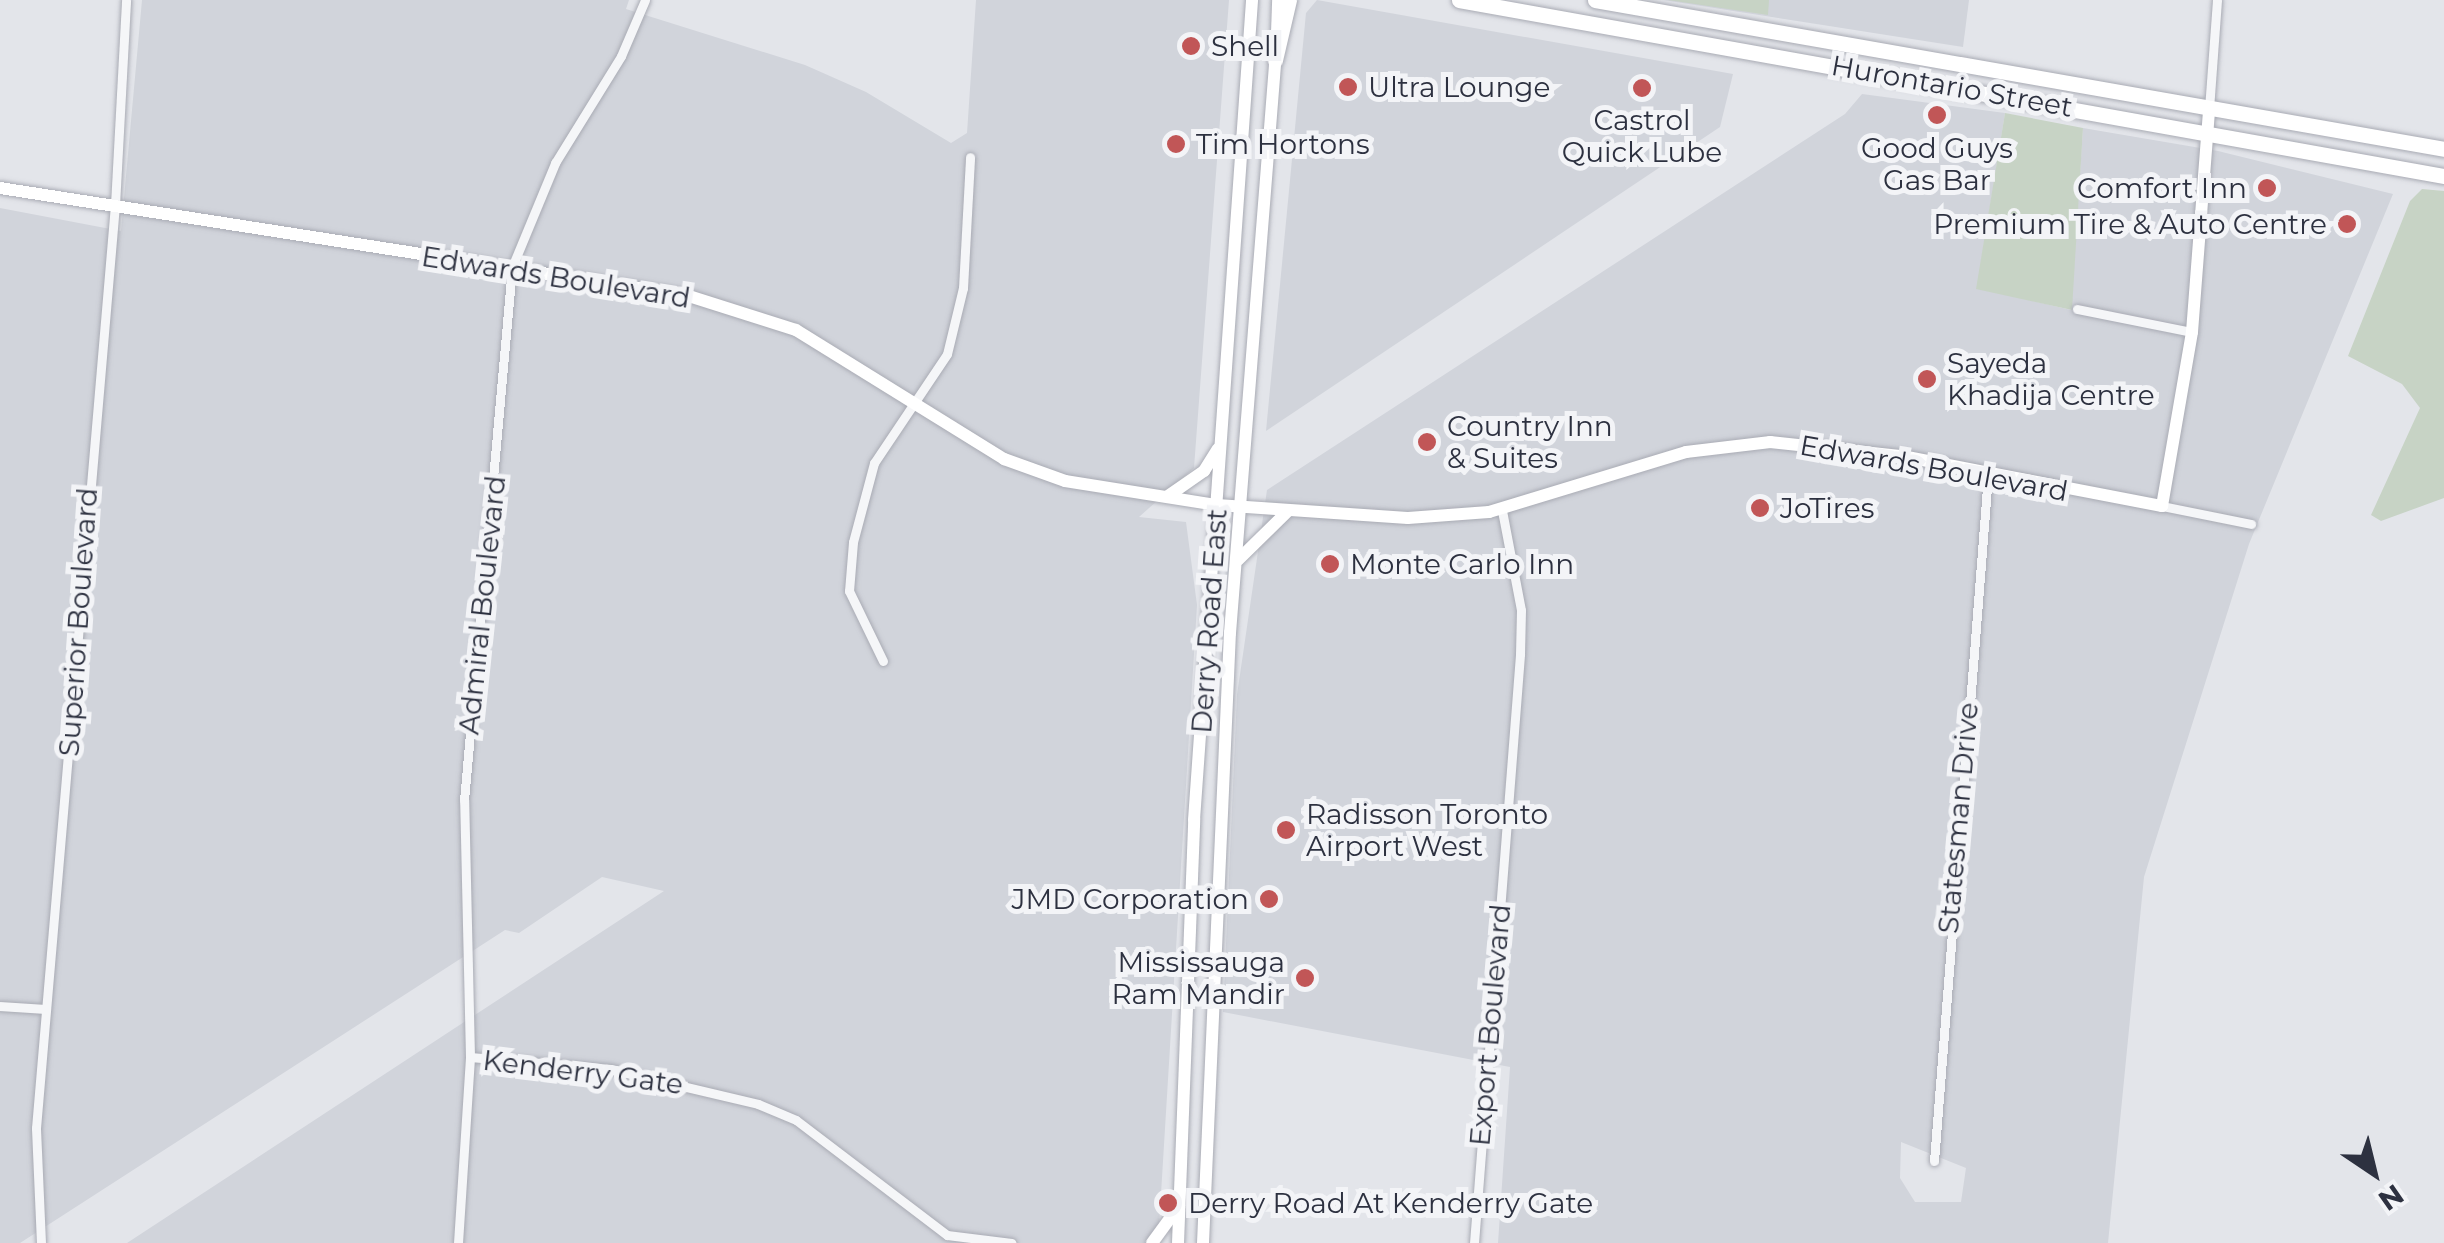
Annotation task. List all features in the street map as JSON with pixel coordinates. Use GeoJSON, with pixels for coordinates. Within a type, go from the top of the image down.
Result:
{"type":"FeatureCollection","features":[{"type":"Feature","properties":{"kind":"main road","name":"Derry Road East"},"geometry":{"type":"LineString","coordinates":[[1178,1243],[1204,693],[1252,0]]}},
{"type":"Feature","properties":{"kind":"main road","name":"Derry Road East"},"geometry":{"type":"LineString","coordinates":[[1203,1243],[1230,633],[1278,0]]}},
{"type":"Feature","properties":{"kind":"main road"},"geometry":{"type":"LineString","coordinates":[[1275,60],[1289,0]]}},
{"type":"Feature","properties":{"kind":"main road","name":"Hurontario Street"},"geometry":{"type":"LineString","coordinates":[[1458,0],[2208,130],[2444,176]]}},
{"type":"Feature","properties":{"kind":"main road","name":"Hurontario Street"},"geometry":{"type":"LineString","coordinates":[[1595,0],[2444,149]]}},
{"type":"Feature","properties":{"kind":"main road"},"geometry":{"type":"LineString","coordinates":[[2162,506],[2192,332],[2210,109]]}},
{"type":"Feature","properties":{"kind":"main road","name":"Edwards Boulevard"},"geometry":{"type":"LineString","coordinates":[[0,188],[672,291],[781,325],[1004,459],[1065,480],[1242,508],[1408,518],[1502,510],[1686,452],[1750,442],[1841,446],[2162,506]]}},
{"type":"Feature","properties":{"kind":"main road"},"geometry":{"type":"LineString","coordinates":[[1167,496],[1204,472],[1222,442]]}},
{"type":"Feature","properties":{"kind":"main road"},"geometry":{"type":"LineString","coordinates":[[1237,562],[1289,510]]}},
{"type":"Feature","properties":{"kind":"main road"},"geometry":{"type":"LineString","coordinates":[[1209,632],[1230,633]]}},
{"type":"Feature","properties":{"kind":"main road"},"geometry":{"type":"LineString","coordinates":[[1204,693],[1227,696]]}},
{"type":"Feature","properties":{"kind":"main road"},"geometry":{"type":"LineString","coordinates":[[1188,1051],[1212,1052]]}},
{"type":"Feature","properties":{"kind":"main road"},"geometry":{"type":"LineString","coordinates":[[1185,1130],[1209,1130]]}},
{"type":"Feature","properties":{"kind":"main road"},"geometry":{"type":"LineString","coordinates":[[1152,1243],[1180,1204]]}},
{"type":"Feature","properties":{"kind":"street","name":"Superior Boulevard"},"geometry":{"type":"LineString","coordinates":[[41,1243],[36,1128],[114,206],[126,0]]}},
{"type":"Feature","properties":{"kind":"street","name":"Admiral Boulevard"},"geometry":{"type":"LineString","coordinates":[[458,1243],[470,1057],[464,800],[512,267],[555,163],[621,56],[644,0]]}},
{"type":"Feature","properties":{"kind":"street"},"geometry":{"type":"LineString","coordinates":[[1541,17],[1546,0]]}},
{"type":"Feature","properties":{"kind":"street"},"geometry":{"type":"LineString","coordinates":[[2210,109],[2216,0]]}},
{"type":"Feature","properties":{"kind":"street"},"geometry":{"type":"LineString","coordinates":[[883,661],[849,591],[853,542],[862,490],[947,354],[963,288],[970,157]]}},
{"type":"Feature","properties":{"kind":"street"},"geometry":{"type":"LineString","coordinates":[[2077,310],[2192,332]]}},
{"type":"Feature","properties":{"kind":"street","name":"Statesman Drive"},"geometry":{"type":"LineString","coordinates":[[1934,1161],[1988,475]]}},
{"type":"Feature","properties":{"kind":"street","name":"Edwards Boulevard"},"geometry":{"type":"LineString","coordinates":[[2162,506],[2252,524]]}},
{"type":"Feature","properties":{"kind":"street","name":"Export Boulevard"},"geometry":{"type":"LineString","coordinates":[[1474,1243],[1520,654],[1521,610],[1502,510]]}},
{"type":"Feature","properties":{"kind":"street"},"geometry":{"type":"LineString","coordinates":[[0,1006],[45,1009]]}},
{"type":"Feature","properties":{"kind":"street","name":"Kenderry Gate"},"geometry":{"type":"LineString","coordinates":[[470,1057],[610,1069],[758,1104],[796,1120],[945,1239],[1012,1243]]}},
{"type":"Feature","properties":{"kind":"shaded area"},"geometry":{"type":"Polygon","coordinates":[[[142,0],[629,0],[626,9],[805,65],[866,92],[951,143],[967,133],[976,0],[1229,0],[1194,468],[1139,517],[1186,522],[1197,605],[1158,1243],[127,1243],[664,891],[602,877],[519,933],[505,930],[20,1243],[0,1243],[0,208],[121,231],[142,0]]]}},
{"type":"Feature","properties":{"kind":"shaded area"},"geometry":{"type":"Polygon","coordinates":[[[1317,0],[1733,74],[1720,127],[1266,431],[1306,13],[1317,0]]]}},
{"type":"Feature","properties":{"kind":"shaded area"},"geometry":{"type":"Polygon","coordinates":[[[1663,0],[1969,0],[1963,47],[1663,0]]]}},
{"type":"Feature","properties":{"kind":"shaded area"},"geometry":{"type":"Polygon","coordinates":[[[1862,94],[2005,113],[1977,288],[2071,310],[2083,128],[2218,151],[2393,194],[2249,544],[2144,877],[2108,1243],[1498,1243],[1510,1067],[1223,1012],[1237,695],[1267,490],[1845,114],[1862,94]],[[1901,1142],[1900,1178],[1915,1202],[1961,1202],[1966,1168],[1901,1142]]]}},
{"type":"Feature","properties":{"kind":"green space"},"geometry":{"type":"Polygon","coordinates":[[[1668,0],[1769,0],[1768,15],[1668,0]]]}},
{"type":"Feature","properties":{"kind":"green space"},"geometry":{"type":"Polygon","coordinates":[[[2005,113],[2083,128],[2072,310],[1976,289],[2005,113]]]}},
{"type":"Feature","properties":{"kind":"green space"},"geometry":{"type":"Polygon","coordinates":[[[2422,189],[2444,191],[2444,498],[2381,521],[2371,515],[2420,408],[2402,384],[2348,356],[2410,201],[2422,189]]]}},
{"type":"Feature","properties":{"kind":"place","name":"Shell"},"geometry":{"type":"Point","coordinates":[1191,46]}},
{"type":"Feature","properties":{"kind":"place","name":"Ultra Lounge"},"geometry":{"type":"Point","coordinates":[1348,87]}},
{"type":"Feature","properties":{"kind":"place","name":"Castrol Quick Lube"},"geometry":{"type":"Point","coordinates":[1642,88]}},
{"type":"Feature","properties":{"kind":"place","name":"Good Guys Gas Bar"},"geometry":{"type":"Point","coordinates":[1937,115]}},
{"type":"Feature","properties":{"kind":"place","name":"Tim Hortons"},"geometry":{"type":"Point","coordinates":[1176,144]}},
{"type":"Feature","properties":{"kind":"place","name":"Comfort Inn"},"geometry":{"type":"Point","coordinates":[2267,188]}},
{"type":"Feature","properties":{"kind":"place","name":"Premium Tire & Auto Centre"},"geometry":{"type":"Point","coordinates":[2347,224]}},
{"type":"Feature","properties":{"kind":"place","name":"Sayeda Khadija Centre"},"geometry":{"type":"Point","coordinates":[1927,379]}},
{"type":"Feature","properties":{"kind":"place","name":"Country Inn & Suites"},"geometry":{"type":"Point","coordinates":[1427,442]}},
{"type":"Feature","properties":{"kind":"place","name":"JoTires"},"geometry":{"type":"Point","coordinates":[1760,508]}},
{"type":"Feature","properties":{"kind":"place","name":"Monte Carlo Inn"},"geometry":{"type":"Point","coordinates":[1330,564]}},
{"type":"Feature","properties":{"kind":"place","name":"Radisson Toronto Airport West"},"geometry":{"type":"Point","coordinates":[1286,830]}},
{"type":"Feature","properties":{"kind":"place","name":"JMD Corporation"},"geometry":{"type":"Point","coordinates":[1269,899]}},
{"type":"Feature","properties":{"kind":"place","name":"Mississauga Ram Mandir"},"geometry":{"type":"Point","coordinates":[1305,978]}},
{"type":"Feature","properties":{"kind":"place","name":"Derry Road At Kenderry Gate"},"geometry":{"type":"Point","coordinates":[1168,1203]}}]}
